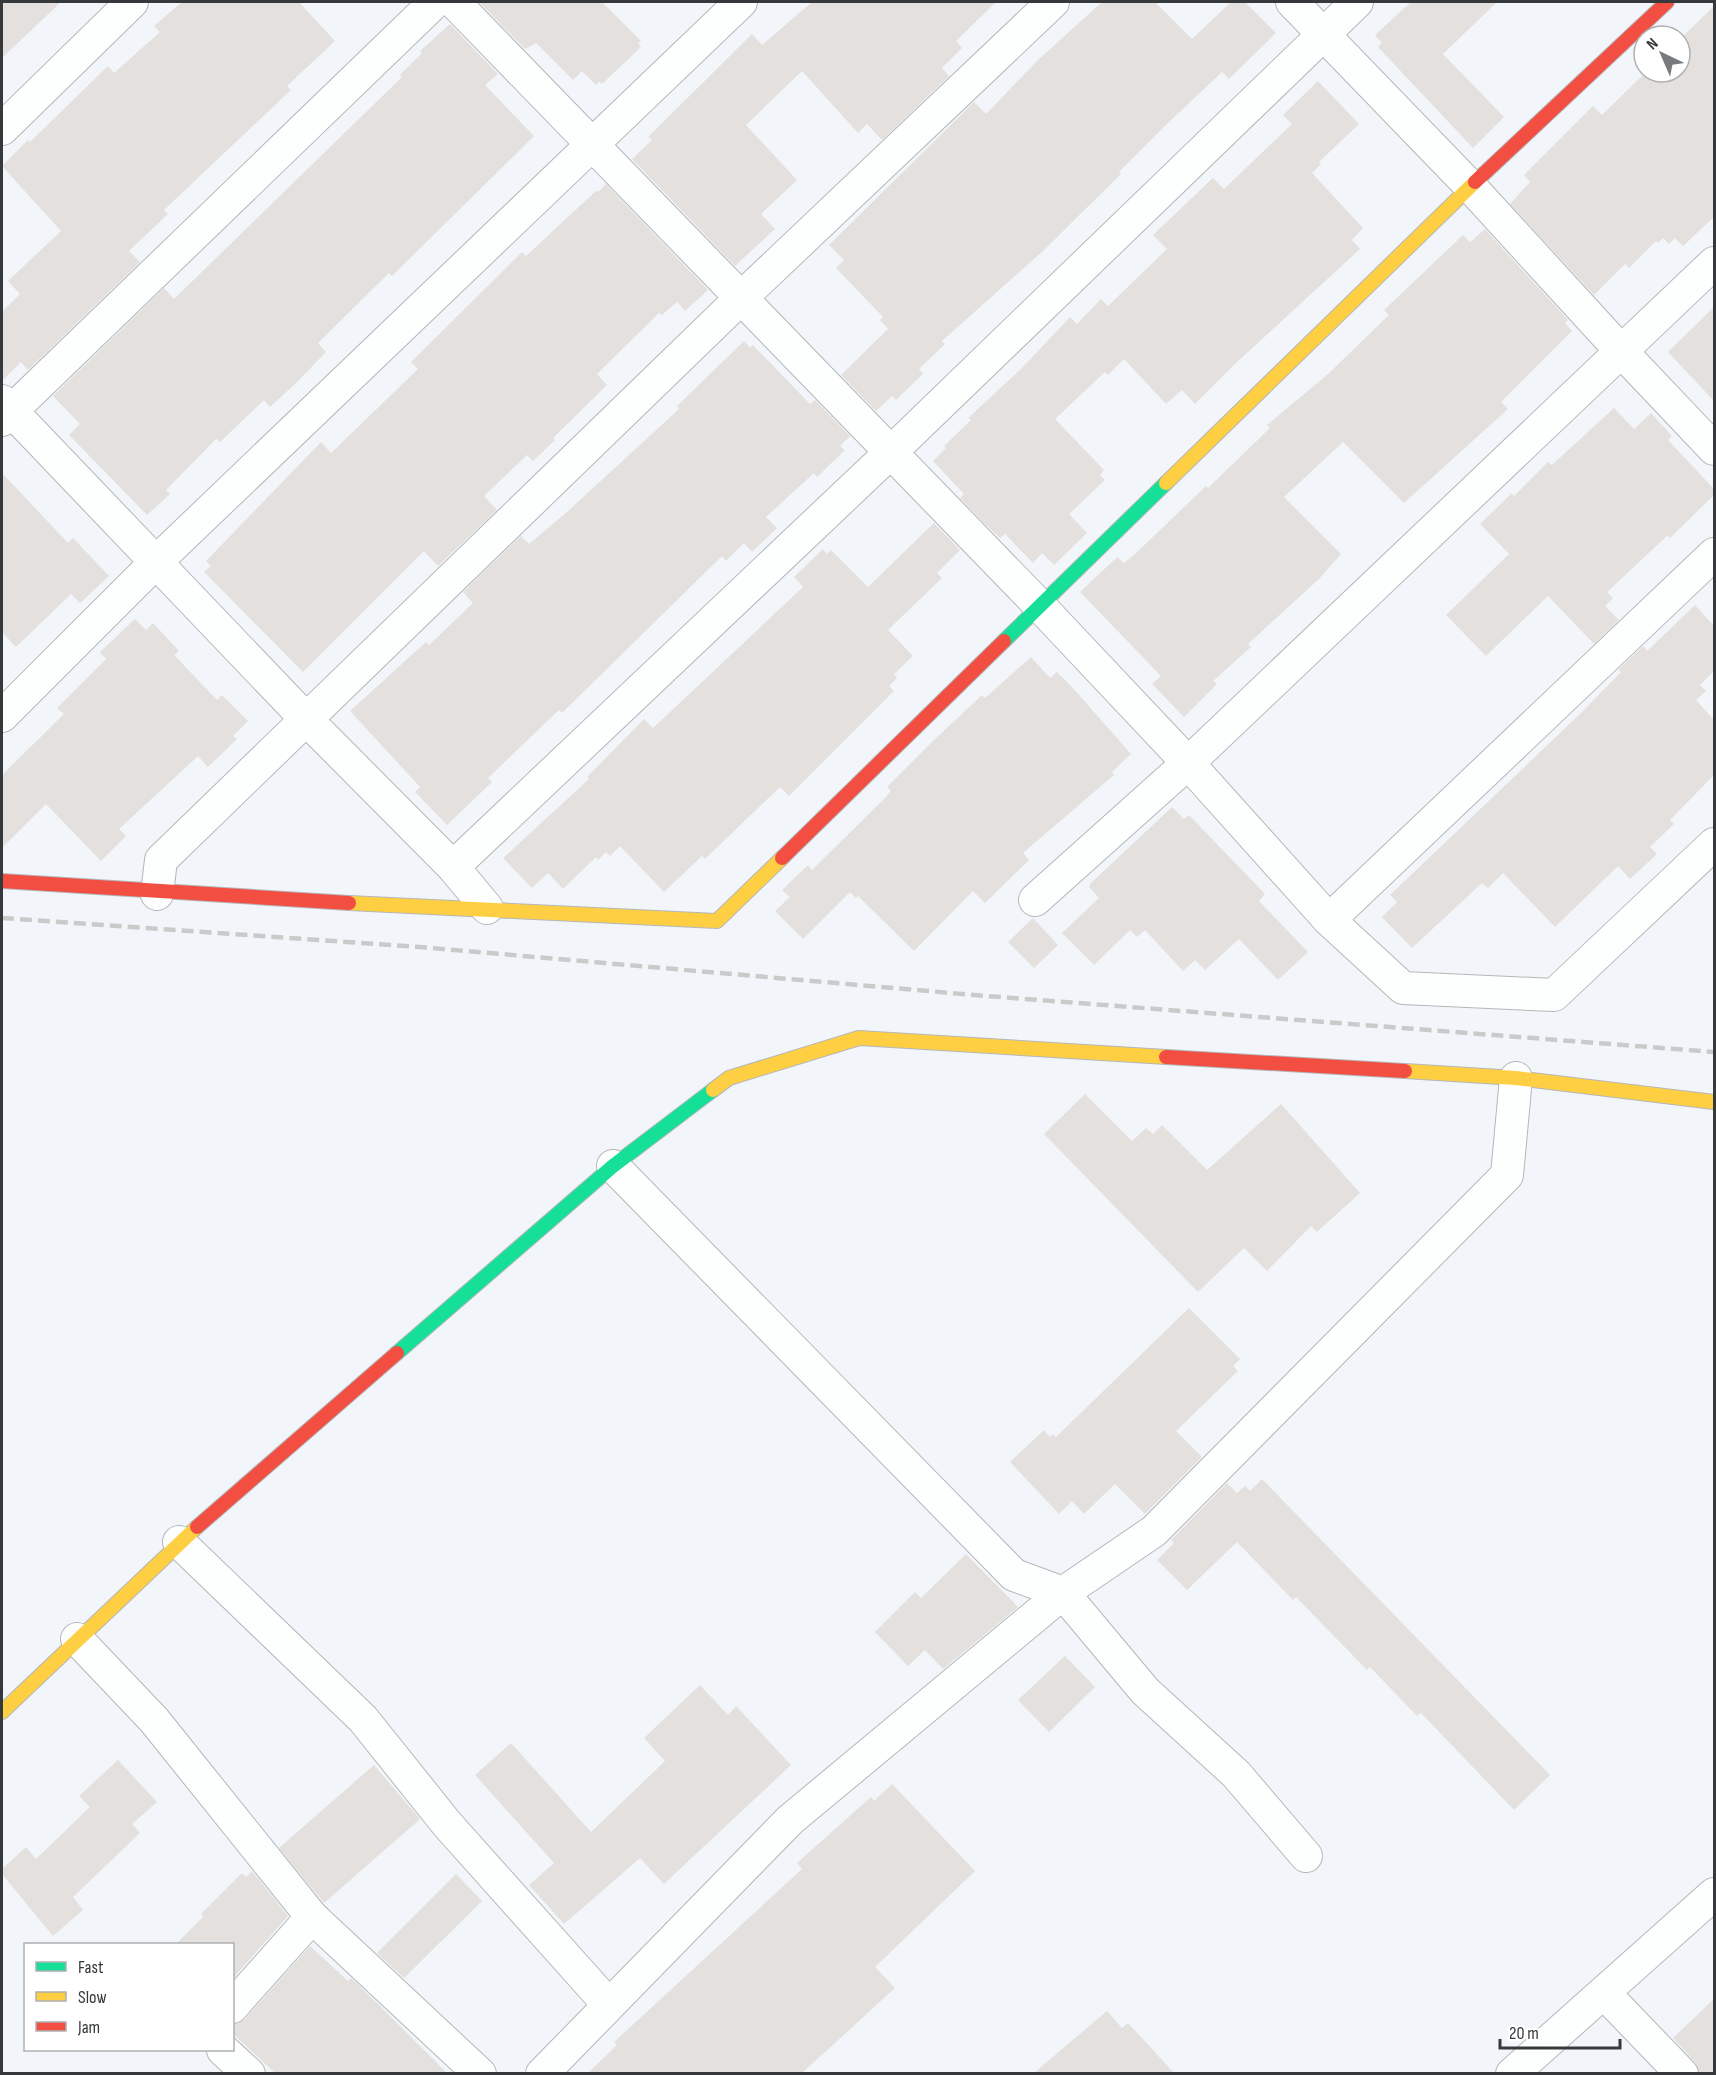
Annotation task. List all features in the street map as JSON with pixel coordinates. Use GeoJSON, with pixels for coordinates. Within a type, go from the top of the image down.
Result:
{"type":"FeatureCollection","features":[{"type":"Feature","properties":{"kind":"street"},"geometry":{"type":"LineString","coordinates":[[2,129],[132,2]]}},
{"type":"Feature","properties":{"kind":"street"},"geometry":{"type":"LineString","coordinates":[[435,2],[5,411],[157,561],[305,718],[453,867],[487,908]]}},
{"type":"Feature","properties":{"kind":"street"},"geometry":{"type":"LineString","coordinates":[[454,2],[1039,605],[1188,763],[1329,920],[1403,988],[1554,995],[1714,844]]}},
{"type":"Feature","properties":{"kind":"street"},"geometry":{"type":"LineString","coordinates":[[2,716],[157,561],[590,144],[741,2]]}},
{"type":"Feature","properties":{"kind":"street"},"geometry":{"type":"LineString","coordinates":[[157,894],[161,860],[741,298],[1053,2]]}},
{"type":"Feature","properties":{"kind":"street"},"geometry":{"type":"LineString","coordinates":[[1292,2],[1470,186],[1714,449]]}},
{"type":"Feature","properties":{"kind":"street"},"geometry":{"type":"LineString","coordinates":[[453,867],[891,452],[1357,2]]}},
{"type":"Feature","properties":{"kind":"street"},"geometry":{"type":"LineString","coordinates":[[2,882],[157,894],[487,908],[717,921],[1470,186],[1667,2]]}},
{"type":"Feature","properties":{"kind":"street"},"geometry":{"type":"LineString","coordinates":[[1035,900],[1188,763],[1714,262]]}},
{"type":"Feature","properties":{"kind":"street"},"geometry":{"type":"LineString","coordinates":[[1329,920],[1714,554]]}},
{"type":"Feature","properties":{"kind":"street"},"geometry":{"type":"LineString","coordinates":[[2,1712],[179,1542],[613,1166],[729,1078],[859,1038],[1516,1078],[1714,1102]]}},
{"type":"Feature","properties":{"kind":"street"},"geometry":{"type":"LineString","coordinates":[[542,2073],[790,1820],[1063,1593],[1154,1531],[1507,1175],[1516,1078]]}},
{"type":"Feature","properties":{"kind":"street"},"geometry":{"type":"LineString","coordinates":[[613,1166],[1014,1575],[1063,1593],[1145,1691],[1236,1774],[1306,1856]]}},
{"type":"Feature","properties":{"kind":"street"},"geometry":{"type":"LineString","coordinates":[[179,1542],[363,1719],[447,1824],[608,2004]]}},
{"type":"Feature","properties":{"kind":"street"},"geometry":{"type":"LineString","coordinates":[[78,1639],[154,1720],[312,1917],[480,2073]]}},
{"type":"Feature","properties":{"kind":"street"},"geometry":{"type":"LineString","coordinates":[[1512,2073],[1605,1994],[1714,1894]]}},
{"type":"Feature","properties":{"kind":"street"},"geometry":{"type":"LineString","coordinates":[[234,2005],[312,1917]]}},
{"type":"Feature","properties":{"kind":"street"},"geometry":{"type":"LineString","coordinates":[[1605,1994],[1682,2073]]}},
{"type":"Feature","properties":{"kind":"street"},"geometry":{"type":"LineString","coordinates":[[225,2051],[249,2073]]}},
{"type":"Feature","properties":{"kind":"building"},"geometry":{"type":"Polygon","coordinates":[[[2,2],[61,2],[2,58],[2,2]]]}},
{"type":"Feature","properties":{"kind":"building"},"geometry":{"type":"Polygon","coordinates":[[[182,2],[299,2],[335,41],[287,86],[291,90],[164,210],[168,214],[129,251],[140,262],[28,370],[21,362],[2,381],[2,312],[20,294],[8,281],[61,231],[2,166],[108,66],[114,73],[160,32],[154,26],[182,2]]]}},
{"type":"Feature","properties":{"kind":"building"},"geometry":{"type":"Polygon","coordinates":[[[479,2],[602,2],[641,41],[638,43],[641,47],[602,84],[599,82],[596,85],[582,71],[573,80],[536,43],[525,49],[479,2]]]}},
{"type":"Feature","properties":{"kind":"building"},"geometry":{"type":"Polygon","coordinates":[[[812,2],[996,2],[956,41],[962,48],[942,68],[949,76],[882,140],[867,124],[858,133],[802,71],[746,125],[797,180],[761,214],[775,229],[735,266],[632,159],[652,140],[648,137],[752,34],[762,45],[812,2]]]}},
{"type":"Feature","properties":{"kind":"building"},"geometry":{"type":"Polygon","coordinates":[[[1102,2],[1155,2],[1192,39],[1231,2],[1245,2],[1276,33],[1229,79],[1222,72],[1119,172],[1121,174],[1044,250],[942,341],[945,344],[919,369],[923,374],[896,400],[892,396],[876,411],[841,375],[888,329],[880,320],[883,317],[836,268],[844,260],[829,245],[974,102],[986,114],[1038,60],[1102,2]]]}},
{"type":"Feature","properties":{"kind":"building"},"geometry":{"type":"Polygon","coordinates":[[[1411,2],[1497,2],[1443,54],[1504,117],[1473,148],[1378,47],[1382,43],[1375,35],[1411,2]]]}},
{"type":"Feature","properties":{"kind":"building"},"geometry":{"type":"Polygon","coordinates":[[[1714,6],[1714,217],[1683,246],[1675,238],[1669,244],[1663,238],[1658,243],[1656,241],[1629,268],[1625,264],[1594,295],[1510,204],[1530,182],[1524,175],[1593,106],[1602,115],[1634,84],[1692,84],[1692,27],[1714,6]]]}},
{"type":"Feature","properties":{"kind":"building"},"geometry":{"type":"Polygon","coordinates":[[[450,24],[498,74],[485,85],[534,136],[392,276],[389,273],[318,343],[326,352],[297,382],[270,407],[264,400],[220,442],[216,439],[166,490],[170,494],[147,515],[69,435],[80,424],[53,396],[164,288],[174,299],[402,77],[400,75],[422,53],[420,51],[450,24]]]}},
{"type":"Feature","properties":{"kind":"building"},"geometry":{"type":"Polygon","coordinates":[[[1318,81],[1359,124],[1319,162],[1321,164],[1312,173],[1363,228],[1352,240],[1360,249],[1236,363],[1195,404],[1182,390],[1166,404],[1124,359],[1108,375],[1105,372],[1055,419],[1104,470],[1100,475],[1105,480],[1069,514],[1087,533],[1054,565],[1042,553],[1033,563],[1005,534],[1000,538],[986,525],[960,498],[964,494],[933,461],[946,448],[944,446],[971,420],[968,418],[1022,368],[1070,317],[1077,324],[1101,299],[1108,306],[1167,249],[1153,235],[1213,178],[1224,189],[1292,124],[1283,115],[1318,81]]]}},
{"type":"Feature","properties":{"kind":"building"},"geometry":{"type":"Polygon","coordinates":[[[606,184],[708,290],[685,311],[677,302],[662,315],[659,313],[597,374],[607,385],[553,438],[555,440],[533,461],[527,455],[484,496],[497,510],[438,566],[424,551],[303,672],[204,572],[211,566],[206,561],[321,442],[331,453],[418,369],[411,362],[522,252],[526,256],[606,184]]]}},
{"type":"Feature","properties":{"kind":"building"},"geometry":{"type":"Polygon","coordinates":[[[1485,229],[1568,320],[1565,323],[1572,331],[1501,402],[1508,409],[1404,503],[1343,442],[1284,497],[1341,554],[1319,579],[1248,644],[1251,647],[1213,681],[1217,684],[1184,717],[1152,684],[1161,676],[1080,592],[1118,557],[1124,563],[1133,556],[1206,486],[1208,488],[1270,428],[1267,425],[1328,374],[1389,315],[1384,310],[1463,235],[1470,242],[1485,229]]]}},
{"type":"Feature","properties":{"kind":"building"},"geometry":{"type":"Polygon","coordinates":[[[1714,307],[1714,401],[1668,352],[1714,307]]]}},
{"type":"Feature","properties":{"kind":"building"},"geometry":{"type":"Polygon","coordinates":[[[744,341],[750,348],[753,345],[810,404],[815,400],[850,436],[840,446],[845,450],[817,477],[814,473],[766,517],[777,528],[752,552],[744,543],[726,561],[722,556],[562,713],[559,710],[488,778],[492,782],[447,825],[415,792],[420,787],[350,711],[426,642],[429,645],[473,603],[463,592],[521,536],[529,544],[567,512],[679,409],[677,406],[744,341]]]}},
{"type":"Feature","properties":{"kind":"building"},"geometry":{"type":"Polygon","coordinates":[[[1614,408],[1634,429],[1651,413],[1672,436],[1668,440],[1714,489],[1714,495],[1670,538],[1668,535],[1607,592],[1613,598],[1605,606],[1619,620],[1594,644],[1548,596],[1486,656],[1446,615],[1509,554],[1480,524],[1512,493],[1514,496],[1548,462],[1552,465],[1614,408]]]}},
{"type":"Feature","properties":{"kind":"building"},"geometry":{"type":"Polygon","coordinates":[[[2,473],[68,543],[73,538],[109,576],[80,603],[71,594],[16,647],[2,632],[2,473]]]}},
{"type":"Feature","properties":{"kind":"building"},"geometry":{"type":"Polygon","coordinates":[[[934,523],[960,550],[937,573],[942,578],[888,630],[913,656],[894,674],[897,678],[889,686],[894,691],[789,796],[780,787],[705,859],[702,856],[664,892],[620,846],[610,856],[606,852],[598,860],[596,857],[563,889],[548,873],[532,888],[503,858],[589,779],[587,777],[644,719],[653,728],[803,587],[794,577],[823,549],[827,554],[831,550],[868,587],[934,523]]]}},
{"type":"Feature","properties":{"kind":"building"},"geometry":{"type":"Polygon","coordinates":[[[1695,605],[1714,626],[1714,671],[1700,685],[1706,691],[1696,700],[1714,720],[1714,775],[1670,820],[1674,824],[1650,847],[1657,854],[1630,879],[1618,866],[1555,927],[1503,873],[1488,888],[1482,883],[1412,948],[1382,917],[1397,902],[1390,895],[1582,712],[1621,672],[1618,670],[1643,646],[1647,651],[1695,605]]]}},
{"type":"Feature","properties":{"kind":"building"},"geometry":{"type":"Polygon","coordinates":[[[135,619],[146,630],[153,623],[179,651],[174,655],[217,700],[222,695],[248,721],[233,736],[237,739],[208,767],[198,756],[119,829],[126,836],[101,861],[46,804],[2,848],[2,775],[64,714],[57,708],[106,659],[100,652],[135,619]]]}},
{"type":"Feature","properties":{"kind":"building"},"geometry":{"type":"Polygon","coordinates":[[[1031,657],[1050,678],[1057,672],[1131,754],[1112,772],[1114,775],[1023,853],[1029,860],[985,903],[973,891],[914,951],[858,896],[856,898],[850,892],[803,939],[775,911],[790,897],[782,890],[808,865],[812,870],[884,799],[891,791],[887,787],[934,740],[982,695],[985,698],[1031,657]]]}},
{"type":"Feature","properties":{"kind":"building"},"geometry":{"type":"Polygon","coordinates":[[[1172,807],[1184,819],[1189,815],[1265,894],[1259,901],[1308,952],[1278,980],[1239,939],[1205,970],[1195,960],[1183,971],[1145,930],[1137,937],[1130,930],[1094,965],[1062,933],[1099,898],[1089,887],[1091,883],[1172,807]]]}},
{"type":"Feature","properties":{"kind":"building"},"geometry":{"type":"Polygon","coordinates":[[[1033,918],[1058,945],[1034,968],[1008,942],[1033,918]]]}},
{"type":"Feature","properties":{"kind":"building"},"geometry":{"type":"Polygon","coordinates":[[[1085,1094],[1132,1141],[1146,1128],[1153,1134],[1162,1125],[1207,1170],[1281,1104],[1360,1193],[1317,1232],[1311,1226],[1267,1271],[1244,1248],[1198,1292],[1044,1134],[1085,1094]]]}},
{"type":"Feature","properties":{"kind":"building"},"geometry":{"type":"Polygon","coordinates":[[[1189,1308],[1240,1359],[1233,1366],[1238,1371],[1176,1431],[1202,1457],[1145,1514],[1115,1484],[1084,1514],[1072,1501],[1059,1514],[1010,1462],[1044,1430],[1050,1437],[1053,1434],[1056,1437],[1189,1308]]]}},
{"type":"Feature","properties":{"kind":"building"},"geometry":{"type":"Polygon","coordinates":[[[1262,1479],[1550,1775],[1514,1810],[1421,1713],[1417,1716],[1370,1667],[1367,1670],[1296,1597],[1293,1600],[1237,1542],[1187,1590],[1157,1560],[1174,1543],[1171,1540],[1227,1483],[1237,1493],[1245,1486],[1250,1491],[1262,1479]]]}},
{"type":"Feature","properties":{"kind":"building"},"geometry":{"type":"Polygon","coordinates":[[[966,1554],[1018,1607],[943,1669],[925,1650],[908,1666],[875,1632],[915,1592],[921,1598],[966,1554]]]}},
{"type":"Feature","properties":{"kind":"building"},"geometry":{"type":"Polygon","coordinates":[[[1065,1656],[1095,1687],[1049,1732],[1018,1700],[1065,1656]]]}},
{"type":"Feature","properties":{"kind":"building"},"geometry":{"type":"Polygon","coordinates":[[[700,1685],[728,1715],[736,1706],[791,1765],[664,1884],[640,1858],[564,1924],[529,1885],[554,1863],[475,1775],[511,1743],[591,1832],[665,1761],[644,1738],[700,1685]]]}},
{"type":"Feature","properties":{"kind":"building"},"geometry":{"type":"Polygon","coordinates":[[[118,1760],[157,1802],[132,1824],[140,1833],[73,1897],[83,1910],[53,1936],[2,1874],[2,1869],[26,1847],[36,1859],[90,1807],[79,1796],[118,1760]]]}},
{"type":"Feature","properties":{"kind":"building"},"geometry":{"type":"Polygon","coordinates":[[[374,1765],[420,1819],[324,1903],[279,1848],[374,1765]]]}},
{"type":"Feature","properties":{"kind":"building"},"geometry":{"type":"Polygon","coordinates":[[[892,1784],[975,1871],[875,1967],[895,1988],[802,2073],[588,2073],[617,2045],[614,2042],[802,1869],[797,1863],[871,1797],[874,1801],[892,1784]]]}},
{"type":"Feature","properties":{"kind":"building"},"geometry":{"type":"Polygon","coordinates":[[[252,1871],[288,1916],[235,1976],[234,1943],[177,1943],[203,1917],[201,1914],[242,1873],[246,1877],[252,1871]]]}},
{"type":"Feature","properties":{"kind":"building"},"geometry":{"type":"Polygon","coordinates":[[[456,1874],[482,1901],[404,1978],[377,1953],[456,1874]]]}},
{"type":"Feature","properties":{"kind":"building"},"geometry":{"type":"Polygon","coordinates":[[[310,1946],[348,1981],[351,1978],[447,2073],[275,2073],[234,2035],[234,2025],[245,2019],[310,1946]]]}},
{"type":"Feature","properties":{"kind":"building"},"geometry":{"type":"Polygon","coordinates":[[[1714,1999],[1714,2073],[1699,2073],[1695,2062],[1673,2038],[1714,1999]]]}},
{"type":"Feature","properties":{"kind":"building"},"geometry":{"type":"Polygon","coordinates":[[[1107,2011],[1122,2028],[1128,2023],[1174,2073],[1034,2073],[1107,2011]]]}},
{"type":"Feature","properties":{"kind":"railway"},"geometry":{"type":"LineString","coordinates":[[2,918],[420,947],[974,995],[1714,1052]]}},
{"type":"Feature","properties":{"kind":"traffic: fast"},"geometry":{"type":"LineString","coordinates":[[1004,641],[1166,483]]}},
{"type":"Feature","properties":{"kind":"traffic: fast"},"geometry":{"type":"LineString","coordinates":[[397,1353],[613,1166],[713,1090]]}},
{"type":"Feature","properties":{"kind":"traffic: slow"},"geometry":{"type":"LineString","coordinates":[[1166,483],[1475,182]]}},
{"type":"Feature","properties":{"kind":"traffic: slow"},"geometry":{"type":"LineString","coordinates":[[349,903],[717,921],[782,858]]}},
{"type":"Feature","properties":{"kind":"traffic: slow"},"geometry":{"type":"LineString","coordinates":[[713,1090],[729,1078],[859,1038],[1166,1057]]}},
{"type":"Feature","properties":{"kind":"traffic: slow"},"geometry":{"type":"LineString","coordinates":[[1405,1071],[1516,1078],[1714,1102]]}},
{"type":"Feature","properties":{"kind":"traffic: slow"},"geometry":{"type":"LineString","coordinates":[[2,1712],[197,1527]]}},
{"type":"Feature","properties":{"kind":"traffic: jam"},"geometry":{"type":"LineString","coordinates":[[1475,182],[1667,2]]}},
{"type":"Feature","properties":{"kind":"traffic: jam"},"geometry":{"type":"LineString","coordinates":[[782,858],[1004,641]]}},
{"type":"Feature","properties":{"kind":"traffic: jam"},"geometry":{"type":"LineString","coordinates":[[2,881],[349,903]]}},
{"type":"Feature","properties":{"kind":"traffic: jam"},"geometry":{"type":"LineString","coordinates":[[1166,1057],[1405,1071]]}},
{"type":"Feature","properties":{"kind":"traffic: jam"},"geometry":{"type":"LineString","coordinates":[[197,1527],[397,1353]]}}]}
